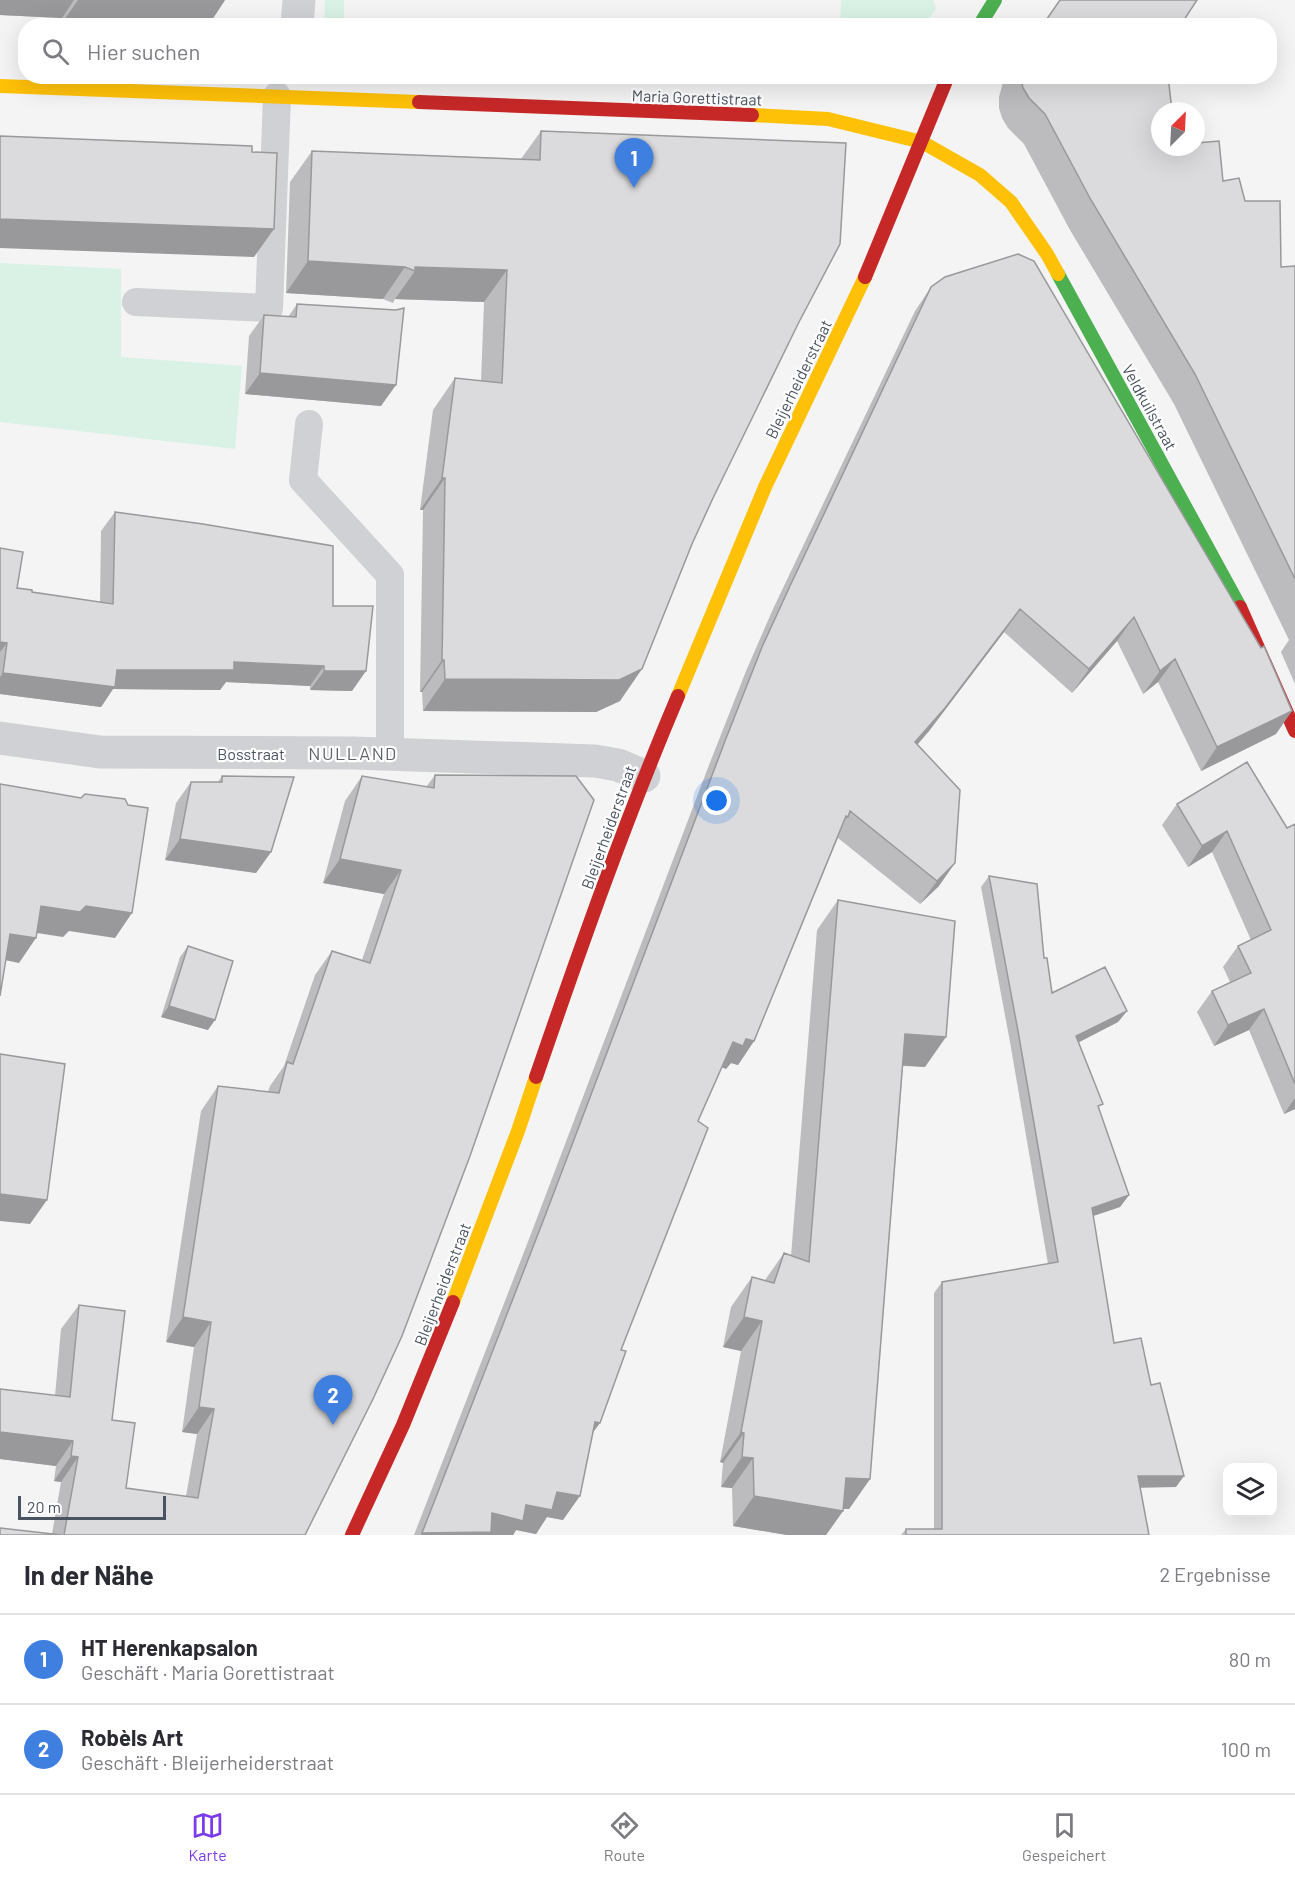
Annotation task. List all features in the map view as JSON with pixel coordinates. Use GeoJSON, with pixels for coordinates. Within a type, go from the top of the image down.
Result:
{"type":"FeatureCollection","features":[{"type":"Feature","properties":{"kind":"street"},"geometry":{"type":"LineString","coordinates":[[298,18],[299,0]]}},
{"type":"Feature","properties":{"kind":"street"},"geometry":{"type":"LineString","coordinates":[[984,18],[996,0]]}},
{"type":"Feature","properties":{"kind":"street","name":"Bleijerheiderstraat"},"geometry":{"type":"LineString","coordinates":[[352,1535],[403,1425],[460,1285],[518,1131],[585,935],[644,776],[765,487],[868,271],[945,84]]}},
{"type":"Feature","properties":{"kind":"street","name":"Maria Gorettistraat"},"geometry":{"type":"LineString","coordinates":[[0,86],[817,118],[922,142]]}},
{"type":"Feature","properties":{"kind":"street","name":"Veldkuilstraat"},"geometry":{"type":"LineString","coordinates":[[922,142],[980,175],[1011,202],[1047,254],[1236,597],[1295,731]]}},
{"type":"Feature","properties":{"kind":"street","name":"Bosstraat"},"geometry":{"type":"LineString","coordinates":[[0,738],[100,752],[390,754],[595,761],[618,765],[644,776]]}},
{"type":"Feature","properties":{"kind":"lane"},"geometry":{"type":"LineString","coordinates":[[136,302],[280,308],[278,96]]}},
{"type":"Feature","properties":{"kind":"lane"},"geometry":{"type":"LineString","coordinates":[[309,424],[303,480],[390,575],[390,754]]}},
{"type":"Feature","properties":{"kind":"green space"},"geometry":{"type":"Polygon","coordinates":[[[325,0],[344,0],[344,18],[324,18],[325,0]]]}},
{"type":"Feature","properties":{"kind":"green space"},"geometry":{"type":"Polygon","coordinates":[[[841,0],[933,0],[936,9],[929,18],[840,18],[841,0]]]}},
{"type":"Feature","properties":{"kind":"green space"},"geometry":{"type":"Polygon","coordinates":[[[0,263],[121,269],[121,357],[242,366],[235,449],[0,422],[0,263]]]}},
{"type":"Feature","properties":{"kind":"building"},"geometry":{"type":"Polygon","coordinates":[[[1060,0],[1197,0],[1185,18],[1048,18],[1060,0]]]}},
{"type":"Feature","properties":{"kind":"building"},"geometry":{"type":"Polygon","coordinates":[[[1022,84],[1169,84],[1171,102],[1151,102],[1151,156],[1205,156],[1205,142],[1219,141],[1223,181],[1239,178],[1245,201],[1280,201],[1281,267],[1295,266],[1295,579],[1195,374],[1091,200],[1045,114],[1029,98],[1022,84]]]}},
{"type":"Feature","properties":{"kind":"building"},"geometry":{"type":"Polygon","coordinates":[[[541,131],[846,143],[840,244],[713,498],[642,669],[619,680],[445,679],[444,660],[442,660],[445,478],[442,478],[455,378],[502,383],[507,270],[415,267],[415,271],[405,267],[308,261],[312,151],[540,160],[541,131]]]}},
{"type":"Feature","properties":{"kind":"building"},"geometry":{"type":"Polygon","coordinates":[[[0,136],[252,146],[252,152],[277,153],[274,229],[0,219],[0,136]]]}},
{"type":"Feature","properties":{"kind":"building"},"geometry":{"type":"Polygon","coordinates":[[[1018,254],[1034,261],[1261,648],[1264,646],[1292,711],[1217,747],[1175,659],[1160,671],[1134,617],[1089,669],[1020,609],[945,708],[915,742],[960,790],[955,863],[937,881],[850,811],[754,1041],[746,1039],[743,1046],[733,1042],[698,1121],[708,1128],[621,1350],[626,1351],[600,1423],[595,1422],[580,1496],[557,1492],[552,1510],[526,1505],[523,1521],[492,1513],[491,1532],[422,1533],[725,741],[762,647],[790,586],[931,287],[945,277],[1018,254]]]}},
{"type":"Feature","properties":{"kind":"building"},"geometry":{"type":"Polygon","coordinates":[[[297,304],[396,310],[404,308],[396,385],[260,373],[264,315],[296,317],[297,304]]]}},
{"type":"Feature","properties":{"kind":"building"},"geometry":{"type":"Polygon","coordinates":[[[115,512],[333,546],[333,606],[373,606],[366,671],[324,671],[324,666],[234,662],[234,670],[117,670],[115,687],[3,673],[7,643],[0,642],[0,548],[23,552],[17,588],[113,604],[115,512]]]}},
{"type":"Feature","properties":{"kind":"building"},"geometry":{"type":"Polygon","coordinates":[[[1247,762],[1287,828],[1295,824],[1295,1084],[1264,1009],[1228,1025],[1212,991],[1251,973],[1238,946],[1271,930],[1227,831],[1202,846],[1177,804],[1247,762]]]}},
{"type":"Feature","properties":{"kind":"building"},"geometry":{"type":"Polygon","coordinates":[[[435,775],[576,776],[594,800],[470,1156],[402,1336],[373,1399],[305,1535],[64,1535],[78,1457],[71,1456],[73,1441],[0,1432],[0,1389],[70,1397],[79,1305],[125,1311],[112,1420],[135,1423],[126,1488],[198,1498],[214,1409],[199,1407],[211,1322],[183,1317],[218,1086],[279,1093],[287,1062],[293,1064],[332,951],[370,963],[401,870],[340,859],[362,776],[434,788],[435,775]]]}},
{"type":"Feature","properties":{"kind":"building"},"geometry":{"type":"Polygon","coordinates":[[[222,776],[294,777],[271,852],[180,839],[191,782],[222,782],[222,776]]]}},
{"type":"Feature","properties":{"kind":"building"},"geometry":{"type":"Polygon","coordinates":[[[0,784],[81,798],[85,794],[125,799],[128,805],[148,808],[132,913],[86,906],[80,912],[41,906],[36,938],[10,934],[0,996],[0,784]]]}},
{"type":"Feature","properties":{"kind":"building"},"geometry":{"type":"Polygon","coordinates":[[[989,876],[1037,884],[1044,958],[1047,958],[1052,993],[1105,967],[1127,1011],[1076,1036],[1103,1104],[1098,1106],[1129,1195],[1092,1208],[1114,1343],[1141,1338],[1151,1385],[1160,1383],[1184,1476],[1138,1476],[1149,1535],[906,1535],[906,1529],[942,1529],[942,1282],[1058,1262],[989,876]]]}},
{"type":"Feature","properties":{"kind":"building"},"geometry":{"type":"Polygon","coordinates":[[[838,900],[955,921],[946,1037],[905,1034],[870,1479],[846,1478],[843,1511],[754,1496],[753,1458],[742,1457],[744,1433],[741,1432],[762,1321],[744,1317],[752,1277],[774,1283],[784,1253],[809,1262],[838,900]]]}},
{"type":"Feature","properties":{"kind":"building"},"geometry":{"type":"Polygon","coordinates":[[[188,946],[233,961],[215,1020],[169,1006],[188,946]]]}},
{"type":"Feature","properties":{"kind":"building"},"geometry":{"type":"Polygon","coordinates":[[[0,1054],[65,1064],[47,1200],[0,1194],[0,1054]]]}},
{"type":"Feature","properties":{"kind":"building"},"geometry":{"type":"Polygon","coordinates":[[[0,1528],[62,1535],[0,1535],[0,1528]]]}},
{"type":"Feature","properties":{"kind":"traffic: fast"},"geometry":{"type":"LineString","coordinates":[[984,18],[995,0]]}},
{"type":"Feature","properties":{"kind":"traffic: fast"},"geometry":{"type":"LineString","coordinates":[[1058,274],[1240,607]]}},
{"type":"Feature","properties":{"kind":"traffic: slow"},"geometry":{"type":"LineString","coordinates":[[0,86],[419,102]]}},
{"type":"Feature","properties":{"kind":"traffic: slow"},"geometry":{"type":"LineString","coordinates":[[752,115],[828,119],[922,142],[980,175],[1011,202],[1058,274]]}},
{"type":"Feature","properties":{"kind":"traffic: slow"},"geometry":{"type":"LineString","coordinates":[[678,696],[765,487],[865,277]]}},
{"type":"Feature","properties":{"kind":"traffic: slow"},"geometry":{"type":"LineString","coordinates":[[453,1302],[518,1131],[536,1077]]}},
{"type":"Feature","properties":{"kind":"traffic: jam"},"geometry":{"type":"LineString","coordinates":[[865,277],[945,84]]}},
{"type":"Feature","properties":{"kind":"traffic: jam"},"geometry":{"type":"LineString","coordinates":[[419,102],[752,115]]}},
{"type":"Feature","properties":{"kind":"traffic: jam"},"geometry":{"type":"LineString","coordinates":[[1240,607],[1295,731]]}},
{"type":"Feature","properties":{"kind":"traffic: jam"},"geometry":{"type":"LineString","coordinates":[[536,1077],[621,838],[678,696]]}},
{"type":"Feature","properties":{"kind":"traffic: jam"},"geometry":{"type":"LineString","coordinates":[[352,1535],[403,1425],[453,1302]]}},
{"type":"Feature","properties":{"kind":"place","name":"HT Herenkapsalon"},"geometry":{"type":"Point","coordinates":[634,188]}},
{"type":"Feature","properties":{"kind":"place","name":"Robèls Art"},"geometry":{"type":"Point","coordinates":[333,1425]}},
{"type":"Feature","properties":{"kind":"district","name":"NULLAND"},"geometry":{"type":"Point","coordinates":[353,753]}}]}
